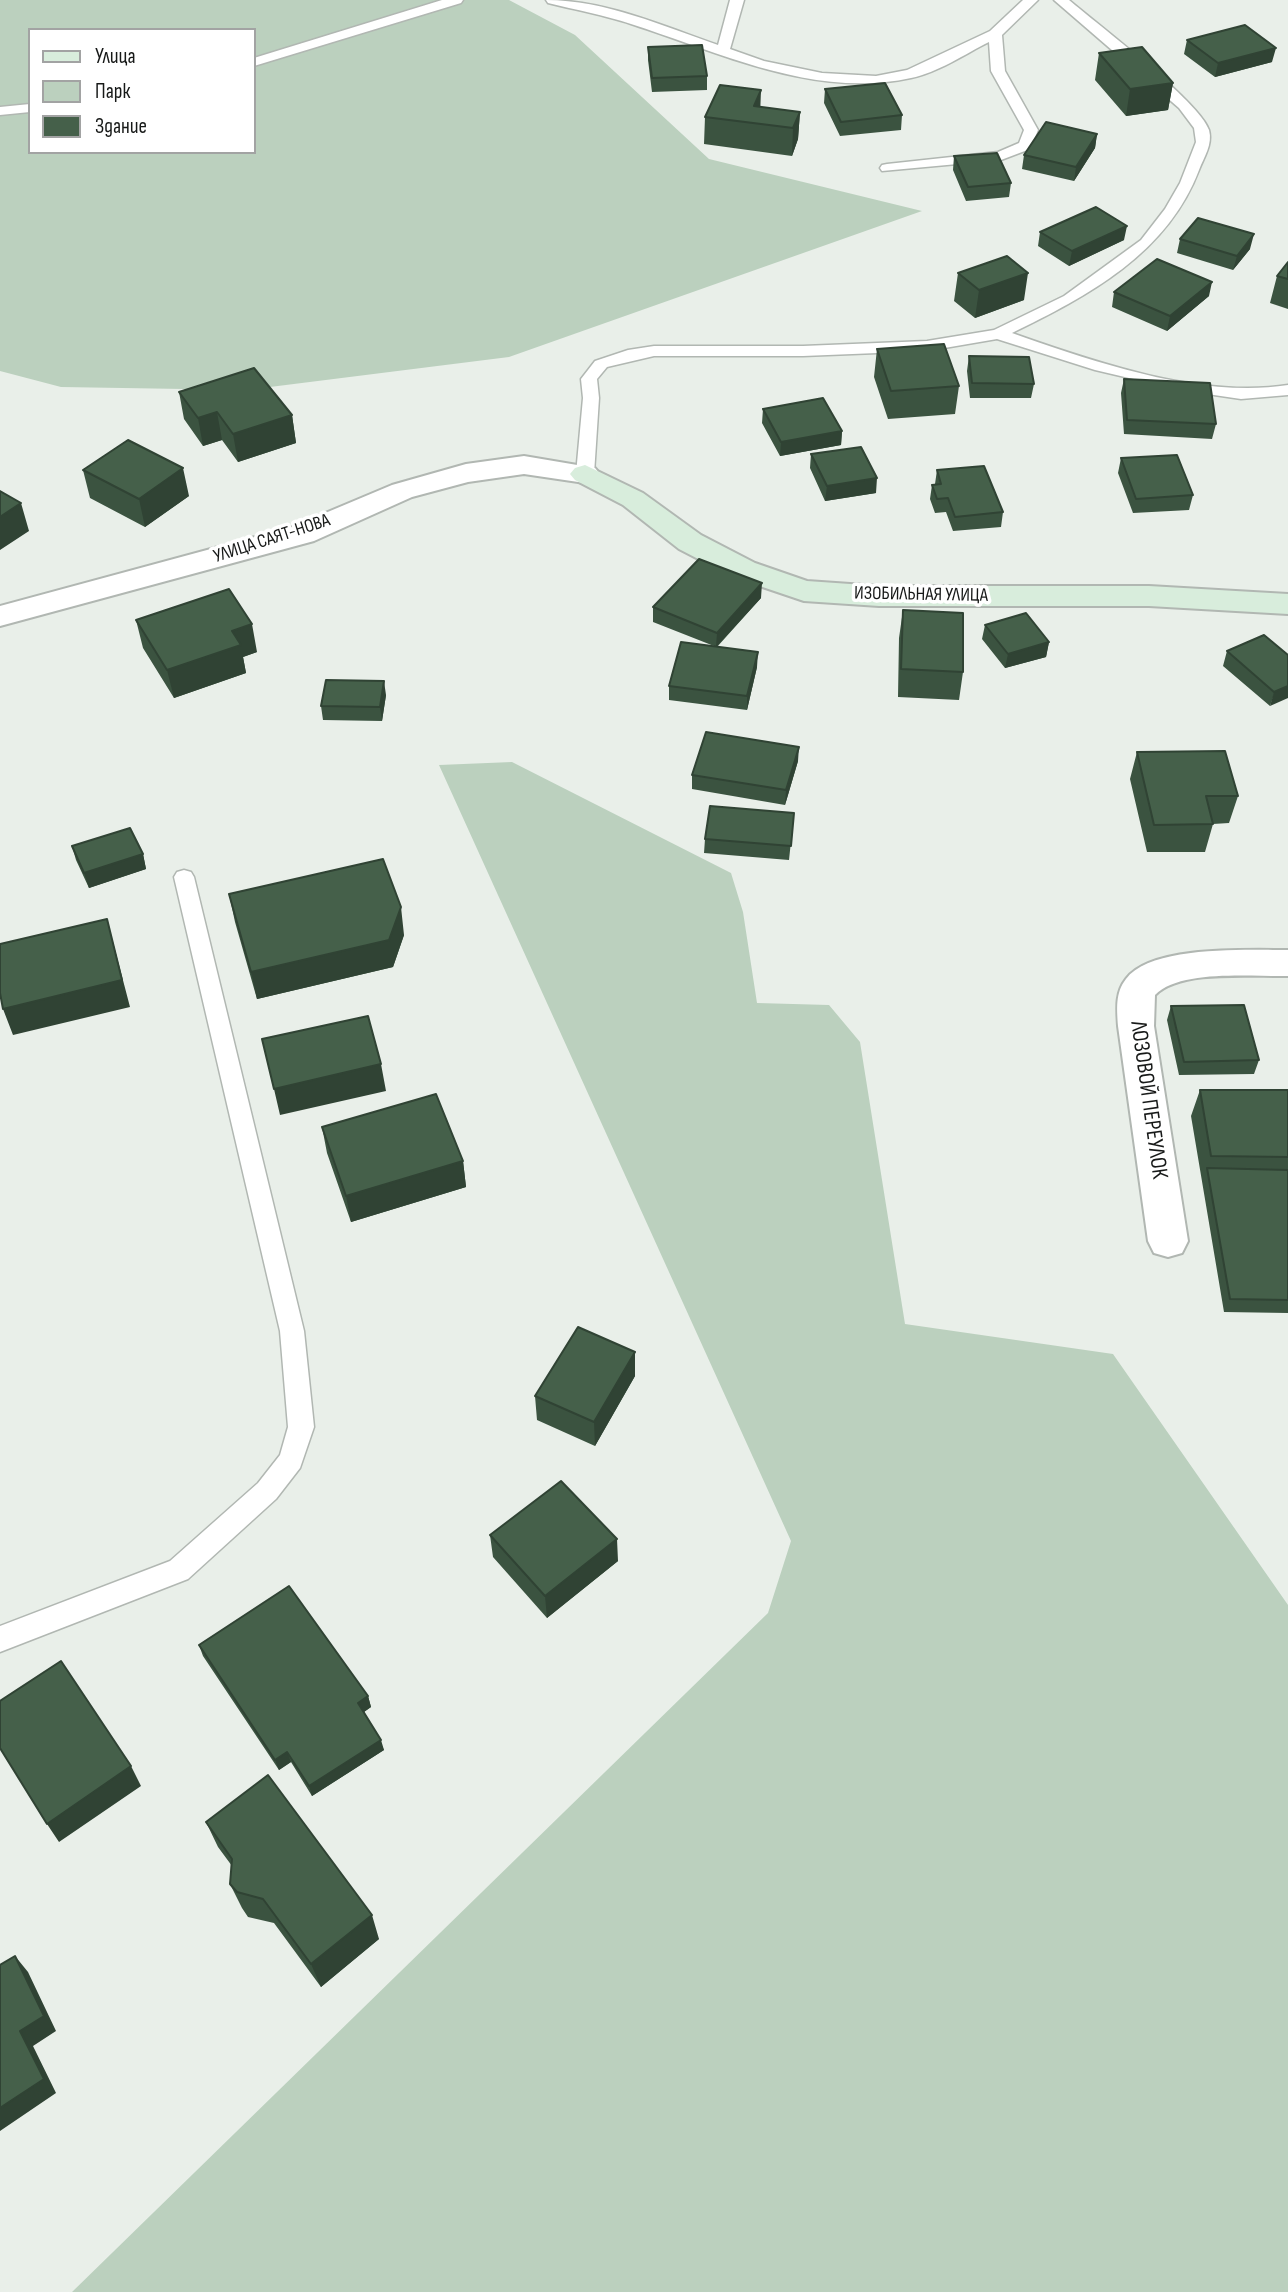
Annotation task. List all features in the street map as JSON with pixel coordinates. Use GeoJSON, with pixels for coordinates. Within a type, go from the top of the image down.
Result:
{"type":"FeatureCollection","features":[{"type":"Feature","properties":{"kind":"street","name":"УЛИЦА САЯТ-НОВА"},"geometry":{"type":"LineString","coordinates":[[0,616],[303,534],[402,491],[466,473],[524,465],[585,474]]}},
{"type":"Feature","properties":{"kind":"street","name":"ИЗОБИЛЬНАЯ УЛИЦА"},"geometry":{"type":"LineString","coordinates":[[585,474],[633,499],[690,542],[744,570],[804,591],[878,596],[1149,596],[1288,604]]}},
{"type":"Feature","properties":{"kind":"street","name":"ЛОЗОВОЙ ПЕРЕУЛОК"},"geometry":{"type":"LineString","coordinates":[[1168,1241],[1136,1026],[1135,1000],[1140,986],[1155,975],[1185,967],[1288,963]]}},
{"type":"Feature","properties":{"kind":"lane"},"geometry":{"type":"LineString","coordinates":[[256,61],[456,0]]}},
{"type":"Feature","properties":{"kind":"lane"},"geometry":{"type":"LineString","coordinates":[[553,0],[633,20],[760,64],[822,77],[876,80],[911,74],[995,34],[1031,0]]}},
{"type":"Feature","properties":{"kind":"lane"},"geometry":{"type":"LineString","coordinates":[[723,51],[737,0]]}},
{"type":"Feature","properties":{"kind":"lane"},"geometry":{"type":"LineString","coordinates":[[585,474],[590,424],[589,379],[601,364],[628,355],[654,351],[803,351],[927,346],[998,334],[1070,299],[1146,243],[1178,201],[1203,142],[1201,128],[1184,105],[1061,0]]}},
{"type":"Feature","properties":{"kind":"lane"},"geometry":{"type":"LineString","coordinates":[[887,168],[1001,156],[1025,146],[1031,130],[998,71],[995,34]]}},
{"type":"Feature","properties":{"kind":"lane"},"geometry":{"type":"LineString","coordinates":[[0,111],[28,108]]}},
{"type":"Feature","properties":{"kind":"lane"},"geometry":{"type":"LineString","coordinates":[[998,334],[1061,357],[1185,386],[1264,396],[1288,390]]}},
{"type":"Feature","properties":{"kind":"lane"},"geometry":{"type":"LineString","coordinates":[[0,1639],[179,1570],[267,1491],[291,1460],[301,1427],[292,1331],[184,877]]}},
{"type":"Feature","properties":{"kind":"green space"},"geometry":{"type":"Polygon","coordinates":[[[0,0],[509,0],[575,35],[709,159],[922,211],[509,357],[246,390],[61,387],[0,371],[0,0]]]}},
{"type":"Feature","properties":{"kind":"green space"},"geometry":{"type":"Polygon","coordinates":[[[512,762],[731,873],[743,912],[757,1003],[829,1005],[860,1042],[905,1324],[1113,1354],[1288,1605],[1288,2292],[72,2292],[768,1613],[791,1541],[439,765],[512,762]]]}},
{"type":"Feature","properties":{"kind":"building"},"geometry":{"type":"Polygon","coordinates":[[[1245,25],[1276,48],[1218,63],[1187,40],[1245,25]]]}},
{"type":"Feature","properties":{"kind":"building"},"geometry":{"type":"Polygon","coordinates":[[[702,45],[707,76],[652,78],[648,47],[702,45]]]}},
{"type":"Feature","properties":{"kind":"building"},"geometry":{"type":"Polygon","coordinates":[[[1142,47],[1173,83],[1130,89],[1099,53],[1142,47]]]}},
{"type":"Feature","properties":{"kind":"building"},"geometry":{"type":"Polygon","coordinates":[[[885,83],[902,115],[841,122],[825,89],[885,83]]]}},
{"type":"Feature","properties":{"kind":"building"},"geometry":{"type":"Polygon","coordinates":[[[720,85],[761,90],[754,106],[800,112],[793,128],[705,117],[720,85]]]}},
{"type":"Feature","properties":{"kind":"building"},"geometry":{"type":"Polygon","coordinates":[[[1046,122],[1097,134],[1076,167],[1024,155],[1046,122]]]}},
{"type":"Feature","properties":{"kind":"building"},"geometry":{"type":"Polygon","coordinates":[[[997,153],[1011,183],[968,187],[954,156],[997,153]]]}},
{"type":"Feature","properties":{"kind":"building"},"geometry":{"type":"Polygon","coordinates":[[[1096,207],[1127,226],[1072,251],[1040,232],[1096,207]]]}},
{"type":"Feature","properties":{"kind":"building"},"geometry":{"type":"Polygon","coordinates":[[[1198,218],[1254,234],[1237,256],[1180,239],[1198,218]]]}},
{"type":"Feature","properties":{"kind":"building"},"geometry":{"type":"Polygon","coordinates":[[[1007,256],[1028,273],[979,290],[958,273],[1007,256]]]}},
{"type":"Feature","properties":{"kind":"building"},"geometry":{"type":"Polygon","coordinates":[[[1157,259],[1212,282],[1170,316],[1114,292],[1157,259]]]}},
{"type":"Feature","properties":{"kind":"building"},"geometry":{"type":"Polygon","coordinates":[[[1288,262],[1288,279],[1277,276],[1288,262]]]}},
{"type":"Feature","properties":{"kind":"building"},"geometry":{"type":"Polygon","coordinates":[[[944,344],[959,386],[891,391],[877,349],[944,344]]]}},
{"type":"Feature","properties":{"kind":"building"},"geometry":{"type":"Polygon","coordinates":[[[969,356],[1029,357],[1034,384],[972,383],[969,356]]]}},
{"type":"Feature","properties":{"kind":"building"},"geometry":{"type":"Polygon","coordinates":[[[254,368],[292,415],[233,434],[217,412],[198,418],[179,392],[254,368]]]}},
{"type":"Feature","properties":{"kind":"building"},"geometry":{"type":"Polygon","coordinates":[[[1124,379],[1210,383],[1216,424],[1127,420],[1124,379]]]}},
{"type":"Feature","properties":{"kind":"building"},"geometry":{"type":"Polygon","coordinates":[[[823,398],[842,431],[781,442],[763,409],[823,398]]]}},
{"type":"Feature","properties":{"kind":"building"},"geometry":{"type":"Polygon","coordinates":[[[128,440],[183,468],[139,499],[83,470],[128,440]]]}},
{"type":"Feature","properties":{"kind":"building"},"geometry":{"type":"Polygon","coordinates":[[[861,447],[877,478],[827,486],[811,454],[861,447]]]}},
{"type":"Feature","properties":{"kind":"building"},"geometry":{"type":"Polygon","coordinates":[[[1177,455],[1193,495],[1136,499],[1121,458],[1177,455]]]}},
{"type":"Feature","properties":{"kind":"building"},"geometry":{"type":"Polygon","coordinates":[[[984,466],[1003,512],[955,517],[948,498],[937,499],[932,485],[941,484],[937,470],[984,466]]]}},
{"type":"Feature","properties":{"kind":"building"},"geometry":{"type":"Polygon","coordinates":[[[0,491],[21,503],[0,517],[0,491]]]}},
{"type":"Feature","properties":{"kind":"building"},"geometry":{"type":"Polygon","coordinates":[[[699,559],[762,583],[717,633],[653,607],[699,559]]]}},
{"type":"Feature","properties":{"kind":"building"},"geometry":{"type":"Polygon","coordinates":[[[229,589],[252,624],[232,631],[241,645],[167,670],[136,620],[229,589]]]}},
{"type":"Feature","properties":{"kind":"building"},"geometry":{"type":"Polygon","coordinates":[[[903,610],[963,613],[963,672],[901,669],[903,610]]]}},
{"type":"Feature","properties":{"kind":"building"},"geometry":{"type":"Polygon","coordinates":[[[1026,613],[1049,642],[1008,654],[985,625],[1026,613]]]}},
{"type":"Feature","properties":{"kind":"building"},"geometry":{"type":"Polygon","coordinates":[[[1264,635],[1288,655],[1288,686],[1274,692],[1227,651],[1264,635]]]}},
{"type":"Feature","properties":{"kind":"building"},"geometry":{"type":"Polygon","coordinates":[[[681,642],[758,652],[747,696],[669,686],[681,642]]]}},
{"type":"Feature","properties":{"kind":"building"},"geometry":{"type":"Polygon","coordinates":[[[326,680],[384,681],[380,707],[321,706],[326,680]]]}},
{"type":"Feature","properties":{"kind":"building"},"geometry":{"type":"Polygon","coordinates":[[[706,732],[799,747],[786,790],[692,775],[706,732]]]}},
{"type":"Feature","properties":{"kind":"building"},"geometry":{"type":"Polygon","coordinates":[[[1225,751],[1238,796],[1206,796],[1213,824],[1154,825],[1137,752],[1225,751]]]}},
{"type":"Feature","properties":{"kind":"building"},"geometry":{"type":"Polygon","coordinates":[[[710,806],[794,813],[791,846],[705,839],[710,806]]]}},
{"type":"Feature","properties":{"kind":"building"},"geometry":{"type":"Polygon","coordinates":[[[130,828],[143,854],[84,873],[72,846],[130,828]]]}},
{"type":"Feature","properties":{"kind":"building"},"geometry":{"type":"Polygon","coordinates":[[[383,859],[401,907],[389,940],[251,972],[229,894],[383,859]]]}},
{"type":"Feature","properties":{"kind":"building"},"geometry":{"type":"Polygon","coordinates":[[[107,919],[122,980],[3,1009],[0,993],[0,944],[107,919]]]}},
{"type":"Feature","properties":{"kind":"building"},"geometry":{"type":"Polygon","coordinates":[[[1244,1005],[1259,1060],[1184,1062],[1171,1006],[1244,1005]]]}},
{"type":"Feature","properties":{"kind":"building"},"geometry":{"type":"Polygon","coordinates":[[[368,1016],[381,1064],[274,1089],[262,1039],[368,1016]]]}},
{"type":"Feature","properties":{"kind":"building"},"geometry":{"type":"Polygon","coordinates":[[[1200,1090],[1288,1090],[1288,1157],[1211,1156],[1200,1090]]]}},
{"type":"Feature","properties":{"kind":"building"},"geometry":{"type":"Polygon","coordinates":[[[436,1094],[463,1161],[346,1196],[322,1127],[436,1094]]]}},
{"type":"Feature","properties":{"kind":"building"},"geometry":{"type":"Polygon","coordinates":[[[1207,1168],[1288,1170],[1288,1300],[1230,1299],[1207,1168]]]}},
{"type":"Feature","properties":{"kind":"building"},"geometry":{"type":"Polygon","coordinates":[[[578,1327],[635,1352],[594,1422],[535,1396],[578,1327]]]}},
{"type":"Feature","properties":{"kind":"building"},"geometry":{"type":"Polygon","coordinates":[[[561,1481],[617,1539],[545,1596],[490,1535],[561,1481]]]}},
{"type":"Feature","properties":{"kind":"building"},"geometry":{"type":"Polygon","coordinates":[[[289,1586],[368,1696],[358,1703],[381,1740],[309,1786],[287,1752],[275,1760],[199,1645],[289,1586]]]}},
{"type":"Feature","properties":{"kind":"building"},"geometry":{"type":"Polygon","coordinates":[[[61,1661],[131,1766],[47,1824],[0,1748],[0,1701],[61,1661]]]}},
{"type":"Feature","properties":{"kind":"building"},"geometry":{"type":"Polygon","coordinates":[[[268,1775],[372,1915],[311,1964],[263,1899],[237,1892],[230,1884],[232,1859],[206,1822],[268,1775]]]}},
{"type":"Feature","properties":{"kind":"building"},"geometry":{"type":"Polygon","coordinates":[[[15,1956],[44,2016],[20,2031],[44,2079],[0,2108],[0,1965],[15,1956]]]}}]}
